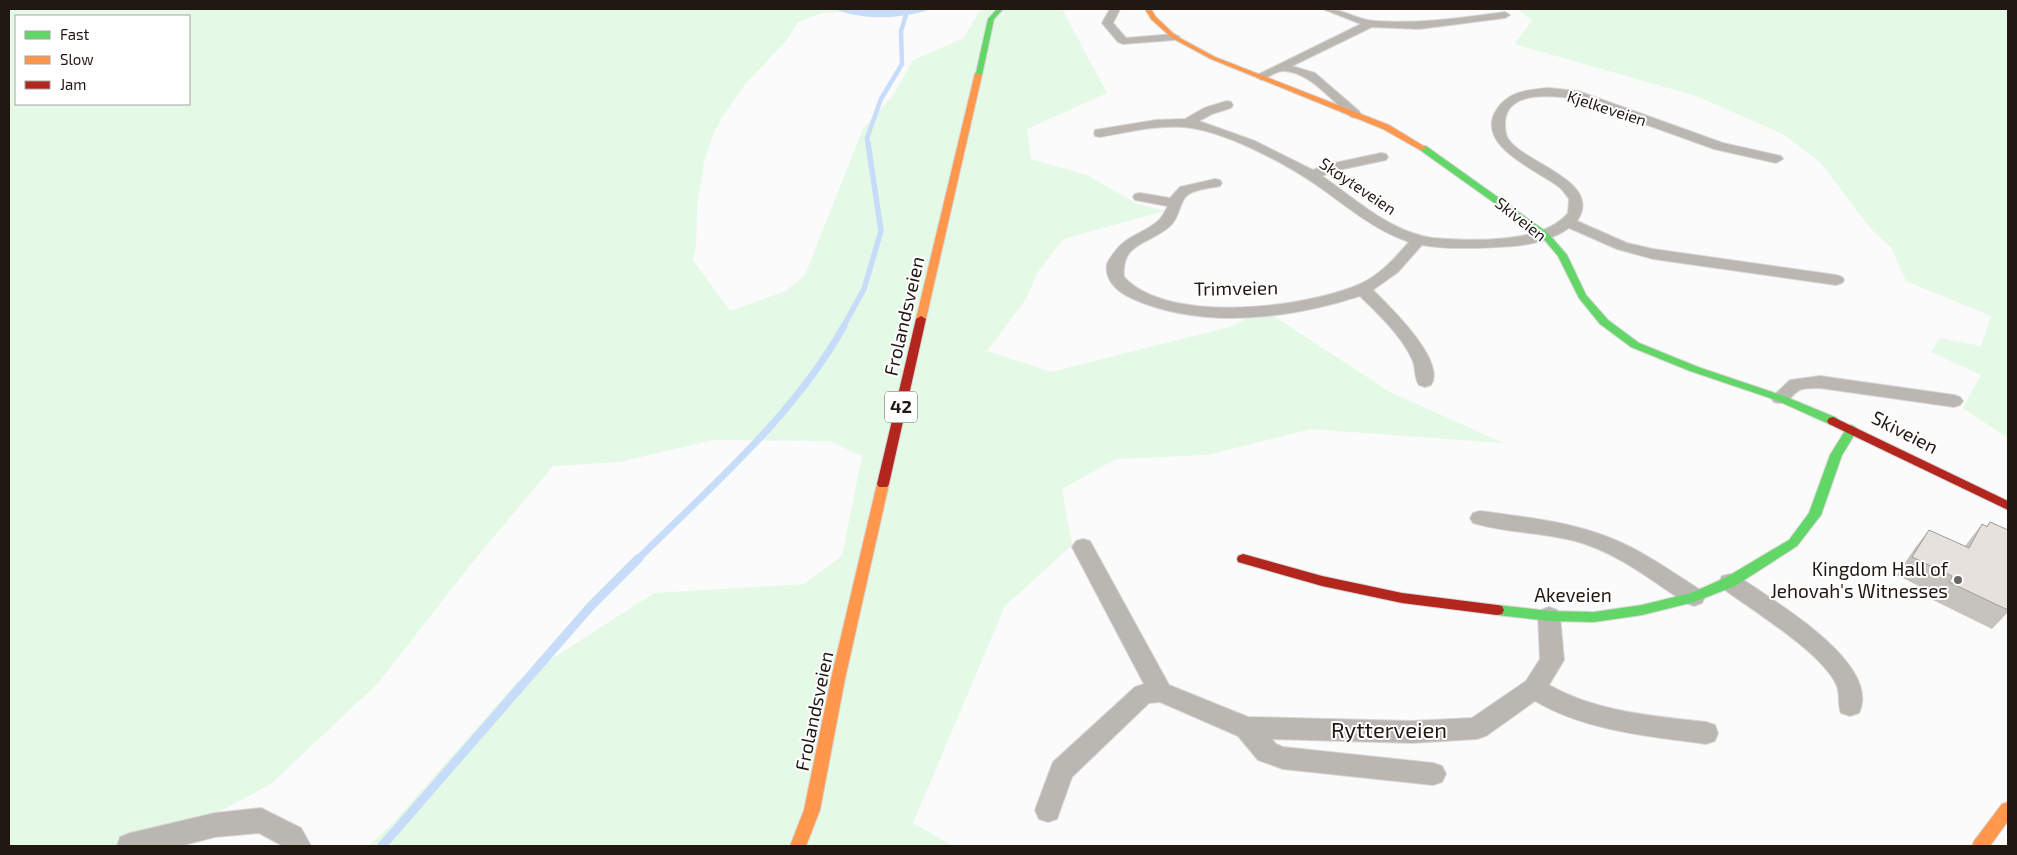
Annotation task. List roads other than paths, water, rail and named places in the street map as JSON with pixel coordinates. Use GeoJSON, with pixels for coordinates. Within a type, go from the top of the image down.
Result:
{"type":"FeatureCollection","features":[{"type":"Feature","properties":{"kind":"street","name":"Frolandsveien"},"geometry":{"type":"LineString","coordinates":[[798,846],[812,810],[840,669],[988,29],[991,20],[1000,9]]}},
{"type":"Feature","properties":{"kind":"street"},"geometry":{"type":"LineString","coordinates":[[1115,9],[1106,23],[1122,40],[1134,42],[1174,37]]}},
{"type":"Feature","properties":{"kind":"street","name":"Skiveien"},"geometry":{"type":"LineString","coordinates":[[1148,9],[1153,18],[1174,37],[1213,58],[1386,127],[1424,148],[1545,236],[1562,255],[1582,296],[1604,322],[1635,345],[1694,369],[1780,398],[1852,429],[2008,506]]}},
{"type":"Feature","properties":{"kind":"street"},"geometry":{"type":"LineString","coordinates":[[1328,9],[1370,24],[1419,26],[1505,15]]}},
{"type":"Feature","properties":{"kind":"street"},"geometry":{"type":"LineString","coordinates":[[1261,76],[1370,24]]}},
{"type":"Feature","properties":{"kind":"street"},"geometry":{"type":"LineString","coordinates":[[1280,66],[1311,76],[1355,114]]}},
{"type":"Feature","properties":{"kind":"street","name":"Kjelkeveien"},"geometry":{"type":"LineString","coordinates":[[1568,222],[1576,212],[1576,198],[1565,185],[1526,160],[1503,142],[1498,128],[1498,115],[1507,103],[1525,94],[1548,92],[1574,94],[1710,143],[1776,159]]}},
{"type":"Feature","properties":{"kind":"street","name":"Skøyteveien"},"geometry":{"type":"LineString","coordinates":[[1189,122],[1208,111],[1227,105]]}},
{"type":"Feature","properties":{"kind":"street","name":"Skøyteveien"},"geometry":{"type":"LineString","coordinates":[[1100,133],[1171,121],[1189,122],[1211,128],[1269,151],[1312,176],[1364,214],[1393,230],[1418,240],[1452,243],[1521,242],[1545,236]]}},
{"type":"Feature","properties":{"kind":"street"},"geometry":{"type":"LineString","coordinates":[[1312,176],[1330,168],[1381,157]]}},
{"type":"Feature","properties":{"kind":"street","name":"Trimveien"},"geometry":{"type":"LineString","coordinates":[[1216,183],[1185,190],[1177,197],[1176,203],[1165,222],[1126,246],[1115,263],[1116,278],[1131,293],[1181,309],[1222,312],[1302,306],[1362,289],[1384,275],[1404,258],[1418,240]]}},
{"type":"Feature","properties":{"kind":"street"},"geometry":{"type":"LineString","coordinates":[[1140,197],[1176,203]]}},
{"type":"Feature","properties":{"kind":"street"},"geometry":{"type":"LineString","coordinates":[[1545,236],[1568,222],[1622,246],[1654,254],[1836,280]]}},
{"type":"Feature","properties":{"kind":"street"},"geometry":{"type":"LineString","coordinates":[[1362,289],[1383,309],[1414,347],[1425,369],[1424,381]]}},
{"type":"Feature","properties":{"kind":"street","name":"Skiveien"},"geometry":{"type":"LineString","coordinates":[[1780,398],[1796,384],[1820,382],[1954,401]]}},
{"type":"Feature","properties":{"kind":"street","name":"Akeveien"},"geometry":{"type":"LineString","coordinates":[[1243,559],[1322,581],[1402,598],[1549,616],[1603,616],[1642,610],[1694,597],[1730,582],[1793,543],[1815,515],[1836,456],[1852,429]]}},
{"type":"Feature","properties":{"kind":"street"},"geometry":{"type":"LineString","coordinates":[[1480,518],[1565,531],[1592,538],[1636,560],[1694,597]]}},
{"type":"Feature","properties":{"kind":"street"},"geometry":{"type":"LineString","coordinates":[[1048,810],[1062,770],[1143,694],[1161,692],[1083,548]]}},
{"type":"Feature","properties":{"kind":"street"},"geometry":{"type":"LineString","coordinates":[[1730,582],[1793,628],[1822,652],[1844,677],[1851,694],[1850,706]]}},
{"type":"Feature","properties":{"kind":"street","name":"Rytterveien"},"geometry":{"type":"LineString","coordinates":[[1161,692],[1247,728],[1412,732],[1477,728],[1534,688],[1552,660],[1549,616]]}},
{"type":"Feature","properties":{"kind":"street"},"geometry":{"type":"LineString","coordinates":[[1534,688],[1561,704],[1592,714],[1624,721],[1706,733]]}},
{"type":"Feature","properties":{"kind":"street"},"geometry":{"type":"LineString","coordinates":[[1247,728],[1267,752],[1283,758],[1433,774]]}},
{"type":"Feature","properties":{"kind":"street"},"geometry":{"type":"LineString","coordinates":[[1980,846],[2008,809]]}},
{"type":"Feature","properties":{"kind":"street","name":"Frolandsveien"},"geometry":{"type":"LineString","coordinates":[[812,810],[814,837]]}},
{"type":"Feature","properties":{"kind":"street"},"geometry":{"type":"LineString","coordinates":[[130,846],[215,825],[261,820],[292,837],[298,846]]}},
{"type":"Feature","properties":{"kind":"water"},"geometry":{"type":"Polygon","coordinates":[[[834,9],[932,9],[895,17],[871,17],[834,9]]]}},
{"type":"Feature","properties":{"kind":"waterway"},"geometry":{"type":"LineString","coordinates":[[868,144],[867,138],[881,99],[902,64],[901,31],[906,15]]}},
{"type":"Feature","properties":{"kind":"waterway"},"geometry":{"type":"LineString","coordinates":[[843,327],[864,289],[881,231],[868,143]]}},
{"type":"Feature","properties":{"kind":"waterway"},"geometry":{"type":"LineString","coordinates":[[637,560],[749,450],[775,421],[800,391],[844,326]]}},
{"type":"Feature","properties":{"kind":"waterway"},"geometry":{"type":"LineString","coordinates":[[382,846],[590,607],[637,560]]}},
{"type":"Feature","properties":{"kind":"place","name":"Kingdom Hall of Jehovah's Witnesses"},"geometry":{"type":"Point","coordinates":[1958,580]}}]}
